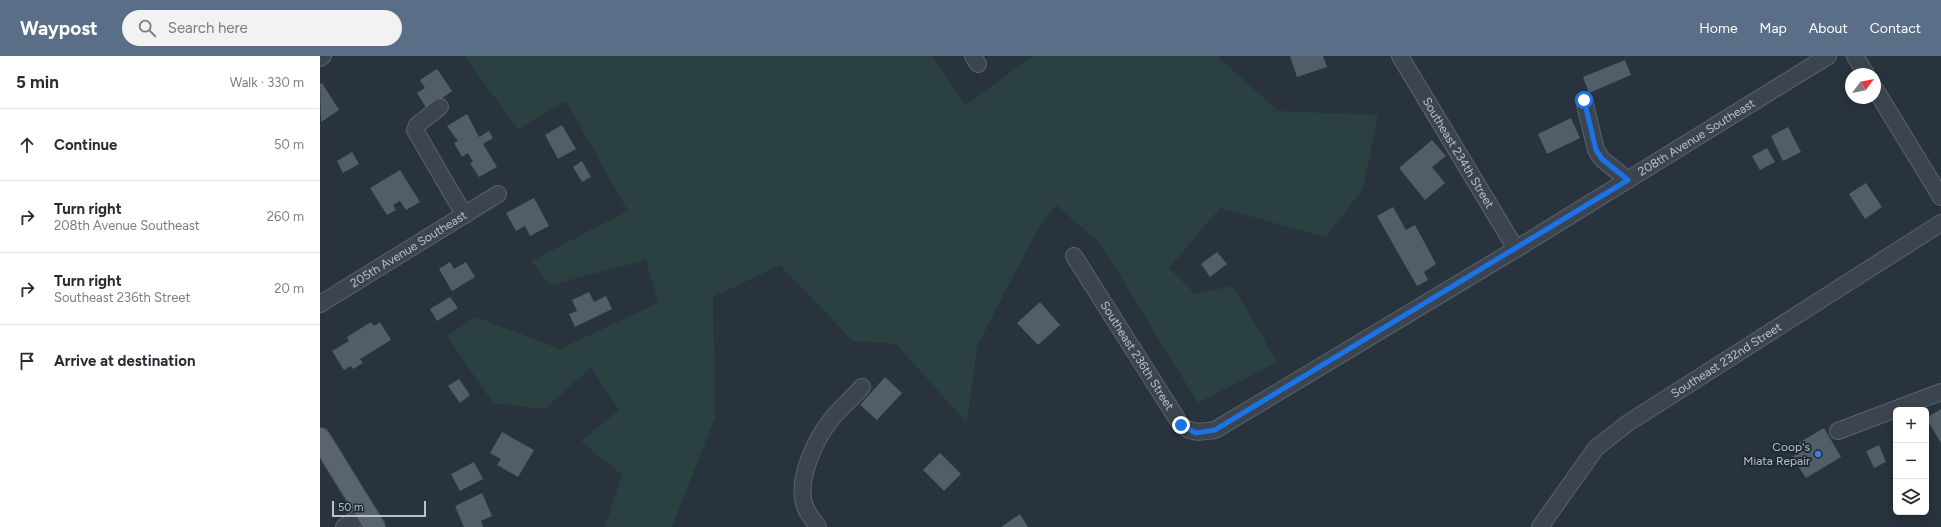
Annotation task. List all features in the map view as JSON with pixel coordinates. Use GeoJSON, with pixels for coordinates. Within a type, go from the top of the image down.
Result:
{"type":"FeatureCollection","features":[{"type":"Feature","properties":{"kind":"main road"},"geometry":{"type":"LineString","coordinates":[[320,438],[370,520]]}},
{"type":"Feature","properties":{"kind":"street","name":"Southeast 234th Street"},"geometry":{"type":"LineString","coordinates":[[1400,56],[1516,249]]}},
{"type":"Feature","properties":{"kind":"street","name":"208th Avenue Southeast"},"geometry":{"type":"LineString","coordinates":[[1215,430],[1516,249],[1828,56]]}},
{"type":"Feature","properties":{"kind":"street"},"geometry":{"type":"LineString","coordinates":[[1855,56],[1862,68]]}},
{"type":"Feature","properties":{"kind":"street"},"geometry":{"type":"LineString","coordinates":[[1881,99],[1941,197]]}},
{"type":"Feature","properties":{"kind":"street"},"geometry":{"type":"LineString","coordinates":[[1584,100],[1596,150],[1602,159],[1628,180]]}},
{"type":"Feature","properties":{"kind":"street"},"geometry":{"type":"LineString","coordinates":[[440,107],[416,126],[415,130],[448,188],[466,214]]}},
{"type":"Feature","properties":{"kind":"street","name":"205th Avenue Southeast"},"geometry":{"type":"LineString","coordinates":[[320,304],[498,194]]}},
{"type":"Feature","properties":{"kind":"street","name":"Southeast 232nd Street"},"geometry":{"type":"LineString","coordinates":[[1540,527],[1596,448],[1628,423],[1941,223]]}},
{"type":"Feature","properties":{"kind":"street","name":"Southeast 236th Street"},"geometry":{"type":"LineString","coordinates":[[1074,256],[1181,425],[1196,433],[1215,430]]}},
{"type":"Feature","properties":{"kind":"street"},"geometry":{"type":"LineString","coordinates":[[818,527],[806,509],[802,495],[803,480],[819,437],[834,416],[862,388]]}},
{"type":"Feature","properties":{"kind":"street"},"geometry":{"type":"LineString","coordinates":[[1838,431],[1941,392]]}},
{"type":"Feature","properties":{"kind":"street"},"geometry":{"type":"LineString","coordinates":[[344,527],[370,520]]}},
{"type":"Feature","properties":{"kind":"green space"},"geometry":{"type":"Polygon","coordinates":[[[464,56],[933,56],[965,106],[1032,56],[1217,56],[1278,111],[1378,115],[1363,189],[1326,237],[1220,208],[1169,268],[1195,294],[1233,286],[1277,362],[1198,403],[1100,243],[1056,205],[1035,234],[977,346],[967,423],[896,344],[853,341],[780,265],[713,297],[715,417],[672,527],[605,527],[622,475],[581,441],[619,410],[591,367],[545,409],[493,403],[447,336],[476,317],[560,349],[658,303],[646,260],[550,285],[531,261],[628,211],[566,101],[518,129],[464,56]]]}},
{"type":"Feature","properties":{"kind":"building"},"geometry":{"type":"Polygon","coordinates":[[[1290,56],[1323,56],[1327,67],[1297,77],[1290,56]]]}},
{"type":"Feature","properties":{"kind":"building"},"geometry":{"type":"Polygon","coordinates":[[[1625,60],[1631,75],[1589,93],[1583,77],[1625,60]]]}},
{"type":"Feature","properties":{"kind":"building"},"geometry":{"type":"Polygon","coordinates":[[[437,69],[452,91],[427,109],[417,93],[425,88],[420,80],[437,69]]]}},
{"type":"Feature","properties":{"kind":"building"},"geometry":{"type":"Polygon","coordinates":[[[322,83],[339,110],[321,122],[320,84],[322,83]]]}},
{"type":"Feature","properties":{"kind":"building"},"geometry":{"type":"Polygon","coordinates":[[[467,114],[479,137],[489,131],[493,138],[483,144],[497,167],[479,177],[470,163],[473,162],[468,153],[462,157],[454,143],[458,141],[447,126],[467,114]]]}},
{"type":"Feature","properties":{"kind":"building"},"geometry":{"type":"Polygon","coordinates":[[[1571,118],[1580,138],[1547,154],[1538,134],[1571,118]]]}},
{"type":"Feature","properties":{"kind":"building"},"geometry":{"type":"Polygon","coordinates":[[[562,125],[576,149],[558,159],[545,135],[562,125]]]}},
{"type":"Feature","properties":{"kind":"building"},"geometry":{"type":"Polygon","coordinates":[[[1788,127],[1801,152],[1783,161],[1771,136],[1788,127]]]}},
{"type":"Feature","properties":{"kind":"building"},"geometry":{"type":"Polygon","coordinates":[[[1432,140],[1446,156],[1432,167],[1445,183],[1425,200],[1399,168],[1432,140]]]}},
{"type":"Feature","properties":{"kind":"building"},"geometry":{"type":"Polygon","coordinates":[[[1767,148],[1775,162],[1760,170],[1752,156],[1767,148]]]}},
{"type":"Feature","properties":{"kind":"building"},"geometry":{"type":"Polygon","coordinates":[[[352,152],[359,164],[343,173],[337,161],[352,152]]]}},
{"type":"Feature","properties":{"kind":"building"},"geometry":{"type":"Polygon","coordinates":[[[582,161],[591,177],[582,182],[573,167],[582,161]]]}},
{"type":"Feature","properties":{"kind":"building"},"geometry":{"type":"Polygon","coordinates":[[[400,170],[420,202],[406,210],[400,201],[393,205],[396,210],[387,215],[370,188],[400,170]]]}},
{"type":"Feature","properties":{"kind":"building"},"geometry":{"type":"Polygon","coordinates":[[[1866,183],[1882,207],[1865,219],[1849,194],[1866,183]]]}},
{"type":"Feature","properties":{"kind":"building"},"geometry":{"type":"Polygon","coordinates":[[[534,198],[549,226],[530,236],[525,226],[516,231],[506,213],[534,198]]]}},
{"type":"Feature","properties":{"kind":"building"},"geometry":{"type":"Polygon","coordinates":[[[1393,207],[1406,230],[1415,225],[1436,264],[1424,272],[1428,280],[1417,286],[1377,216],[1393,207]]]}},
{"type":"Feature","properties":{"kind":"building"},"geometry":{"type":"Polygon","coordinates":[[[1217,252],[1227,264],[1210,277],[1201,264],[1217,252]]]}},
{"type":"Feature","properties":{"kind":"building"},"geometry":{"type":"Polygon","coordinates":[[[450,262],[454,269],[466,262],[475,277],[452,291],[439,269],[450,262]]]}},
{"type":"Feature","properties":{"kind":"building"},"geometry":{"type":"Polygon","coordinates":[[[589,292],[594,302],[606,296],[612,309],[575,327],[569,314],[577,311],[572,300],[589,292]]]}},
{"type":"Feature","properties":{"kind":"building"},"geometry":{"type":"Polygon","coordinates":[[[450,297],[458,308],[437,321],[430,309],[450,297]]]}},
{"type":"Feature","properties":{"kind":"building"},"geometry":{"type":"Polygon","coordinates":[[[1040,302],[1060,325],[1038,345],[1017,323],[1040,302]]]}},
{"type":"Feature","properties":{"kind":"building"},"geometry":{"type":"Polygon","coordinates":[[[371,322],[374,326],[380,322],[391,340],[360,359],[363,363],[353,369],[351,366],[344,370],[332,351],[349,341],[347,337],[371,322]]]}},
{"type":"Feature","properties":{"kind":"building"},"geometry":{"type":"Polygon","coordinates":[[[885,377],[902,393],[877,420],[860,405],[885,377]]]}},
{"type":"Feature","properties":{"kind":"building"},"geometry":{"type":"Polygon","coordinates":[[[459,379],[470,395],[460,403],[448,386],[459,379]]]}},
{"type":"Feature","properties":{"kind":"building"},"geometry":{"type":"Polygon","coordinates":[[[1941,409],[1941,443],[1929,423],[1929,416],[1941,409]]]}},
{"type":"Feature","properties":{"kind":"building","name":"Coop's Miata Repair"},"geometry":{"type":"Polygon","coordinates":[[[1824,428],[1841,457],[1806,478],[1792,457],[1801,451],[1797,444],[1824,428]]]}},
{"type":"Feature","properties":{"kind":"building"},"geometry":{"type":"Polygon","coordinates":[[[502,432],[534,450],[518,477],[497,465],[501,459],[490,453],[502,432]]]}},
{"type":"Feature","properties":{"kind":"building"},"geometry":{"type":"Polygon","coordinates":[[[1879,445],[1886,462],[1874,468],[1866,451],[1879,445]]]}},
{"type":"Feature","properties":{"kind":"building"},"geometry":{"type":"Polygon","coordinates":[[[940,453],[961,474],[944,491],[923,470],[940,453]]]}},
{"type":"Feature","properties":{"kind":"building"},"geometry":{"type":"Polygon","coordinates":[[[474,462],[483,479],[460,491],[451,474],[474,462]]]}},
{"type":"Feature","properties":{"kind":"building"},"geometry":{"type":"Polygon","coordinates":[[[482,493],[492,516],[481,521],[483,527],[464,527],[455,506],[482,493]]]}},
{"type":"Feature","properties":{"kind":"building"},"geometry":{"type":"Polygon","coordinates":[[[1020,514],[1028,527],[1001,527],[1020,514]]]}},
{"type":"Feature","properties":{"kind":"place","name":"Coop's Miata Repair"},"geometry":{"type":"Point","coordinates":[1818,454]}},
{"type":"Feature","properties":{"kind":"route"},"geometry":{"type":"LineString","coordinates":[[1181,425],[1188,431],[1196,433],[1215,430],[1378,333],[1628,180],[1602,159],[1596,150],[1584,100]]}}]}
